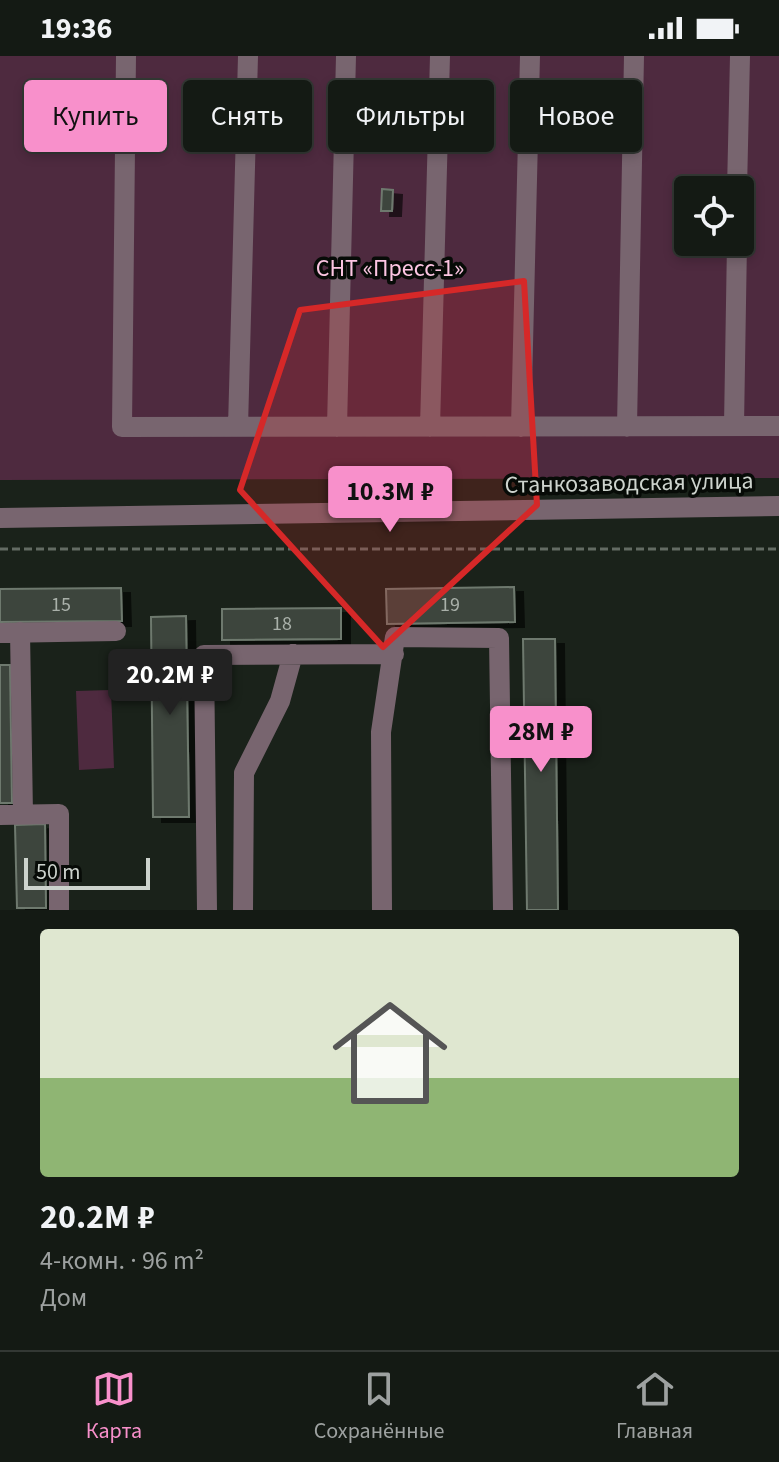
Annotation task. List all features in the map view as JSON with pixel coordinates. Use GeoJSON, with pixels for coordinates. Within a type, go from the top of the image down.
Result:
{"type":"FeatureCollection","features":[{"type":"Feature","properties":{"kind":"street"},"geometry":{"type":"LineString","coordinates":[[126,56],[122,427],[779,426]]}},
{"type":"Feature","properties":{"kind":"street"},"geometry":{"type":"LineString","coordinates":[[238,427],[248,56]]}},
{"type":"Feature","properties":{"kind":"street"},"geometry":{"type":"LineString","coordinates":[[337,427],[346,56]]}},
{"type":"Feature","properties":{"kind":"street"},"geometry":{"type":"LineString","coordinates":[[430,427],[440,56]]}},
{"type":"Feature","properties":{"kind":"street"},"geometry":{"type":"LineString","coordinates":[[521,427],[530,56]]}},
{"type":"Feature","properties":{"kind":"street"},"geometry":{"type":"LineString","coordinates":[[627,427],[634,56]]}},
{"type":"Feature","properties":{"kind":"street"},"geometry":{"type":"LineString","coordinates":[[737,176],[740,56]]}},
{"type":"Feature","properties":{"kind":"street"},"geometry":{"type":"LineString","coordinates":[[734,426],[737,256]]}},
{"type":"Feature","properties":{"kind":"street","name":"Станкозаводская улица"},"geometry":{"type":"LineString","coordinates":[[0,518],[779,506]]}},
{"type":"Feature","properties":{"kind":"street"},"geometry":{"type":"LineString","coordinates":[[23,814],[10,633],[116,631]]}},
{"type":"Feature","properties":{"kind":"street"},"geometry":{"type":"LineString","coordinates":[[382,910],[381,732],[395,637],[499,638],[503,910]]}},
{"type":"Feature","properties":{"kind":"street"},"geometry":{"type":"LineString","coordinates":[[243,910],[244,773],[280,701],[293,654]]}},
{"type":"Feature","properties":{"kind":"street"},"geometry":{"type":"LineString","coordinates":[[207,910],[204,655],[394,654]]}},
{"type":"Feature","properties":{"kind":"street"},"geometry":{"type":"LineString","coordinates":[[0,815],[59,814],[59,910]]}},
{"type":"Feature","properties":{"kind":"path"},"geometry":{"type":"LineString","coordinates":[[0,549],[779,549]]}},
{"type":"Feature","properties":{"kind":"highlighted area"},"geometry":{"type":"Polygon","coordinates":[[[524,281],[537,505],[383,647],[240,490],[300,310],[524,281]]]}},
{"type":"Feature","properties":{"kind":"green space","name":"СНТ «Пресс-1»"},"geometry":{"type":"Polygon","coordinates":[[[0,56],[779,56],[779,478],[0,480],[0,56]]]}},
{"type":"Feature","properties":{"kind":"green space"},"geometry":{"type":"Polygon","coordinates":[[[111,690],[114,768],[79,770],[76,691],[111,690]]]}},
{"type":"Feature","properties":{"kind":"building"},"geometry":{"type":"Polygon","coordinates":[[[382,189],[393,190],[392,211],[381,211],[382,189]]]}},
{"type":"Feature","properties":{"kind":"building"},"geometry":{"type":"Polygon","coordinates":[[[514,587],[515,622],[387,624],[386,589],[514,587]]]}},
{"type":"Feature","properties":{"kind":"building"},"geometry":{"type":"Polygon","coordinates":[[[121,588],[122,621],[0,622],[0,589],[121,588]]]}},
{"type":"Feature","properties":{"kind":"building"},"geometry":{"type":"Polygon","coordinates":[[[341,608],[341,639],[222,640],[222,609],[341,608]]]}},
{"type":"Feature","properties":{"kind":"building"},"geometry":{"type":"Polygon","coordinates":[[[186,616],[189,817],[153,817],[151,617],[186,616]]]}},
{"type":"Feature","properties":{"kind":"building"},"geometry":{"type":"Polygon","coordinates":[[[523,639],[555,639],[558,910],[527,910],[523,639]]]}},
{"type":"Feature","properties":{"kind":"building"},"geometry":{"type":"Polygon","coordinates":[[[0,665],[10,665],[12,803],[0,803],[0,665]]]}},
{"type":"Feature","properties":{"kind":"building"},"geometry":{"type":"Polygon","coordinates":[[[45,824],[46,908],[17,908],[15,825],[45,824]]]}}]}
